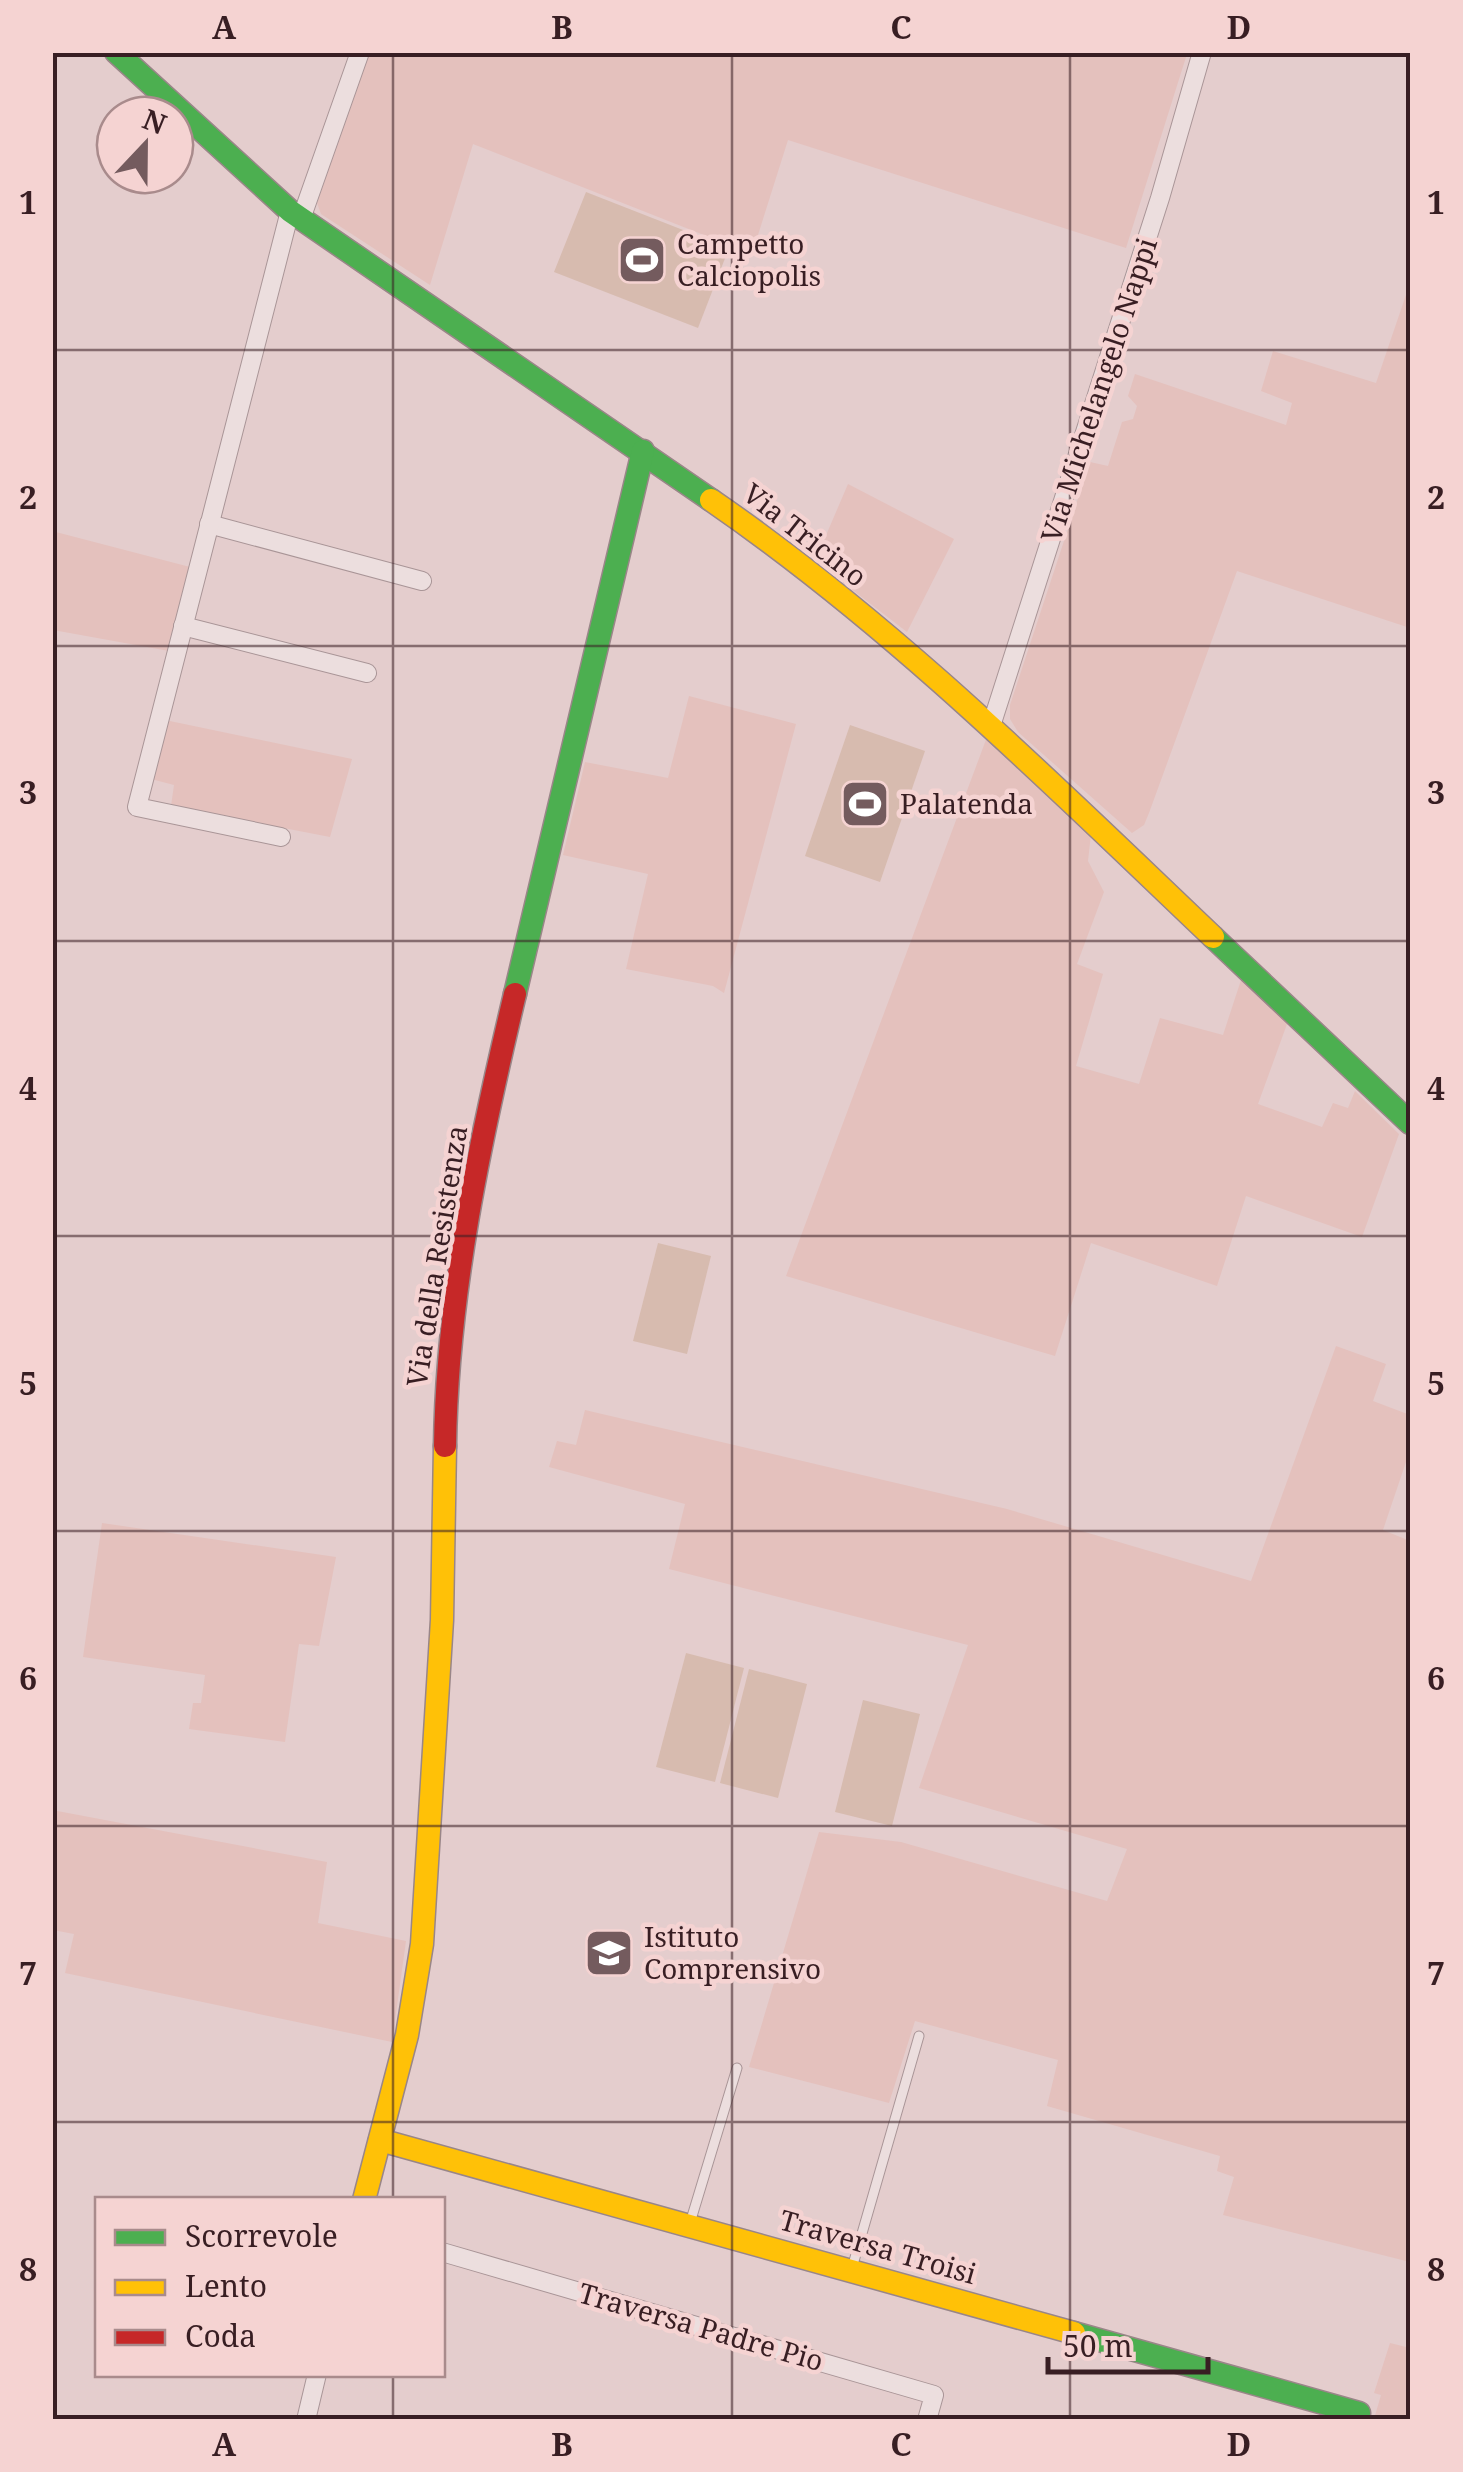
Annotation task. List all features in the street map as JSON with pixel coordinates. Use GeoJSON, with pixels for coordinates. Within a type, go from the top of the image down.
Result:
{"type":"FeatureCollection","features":[{"type":"Feature","properties":{"kind":"street","name":"Via Tricino"},"geometry":{"type":"LineString","coordinates":[[116,52],[296,215],[643,452],[815,580],[992,726],[1410,1123]]}},
{"type":"Feature","properties":{"kind":"street"},"geometry":{"type":"LineString","coordinates":[[282,837],[138,807],[210,524],[296,215],[360,52]]}},
{"type":"Feature","properties":{"kind":"street","name":"Via Michelangelo Nappi"},"geometry":{"type":"LineString","coordinates":[[992,726],[1160,198],[1202,52]]}},
{"type":"Feature","properties":{"kind":"street","name":"Via della Resistenza"},"geometry":{"type":"LineString","coordinates":[[365,2197],[407,2035],[422,1944],[442,1620],[449,1346],[477,1174],[510,1014],[643,452]]}},
{"type":"Feature","properties":{"kind":"street"},"geometry":{"type":"LineString","coordinates":[[210,524],[422,581]]}},
{"type":"Feature","properties":{"kind":"street"},"geometry":{"type":"LineString","coordinates":[[184,626],[367,673]]}},
{"type":"Feature","properties":{"kind":"street","name":"Traversa Troisi"},"geometry":{"type":"LineString","coordinates":[[380,2140],[1359,2413]]}},
{"type":"Feature","properties":{"kind":"street","name":"Traversa Padre Pio"},"geometry":{"type":"LineString","coordinates":[[445,2253],[934,2395],[927,2420]]}},
{"type":"Feature","properties":{"kind":"street"},"geometry":{"type":"LineString","coordinates":[[306,2420],[317,2377]]}},
{"type":"Feature","properties":{"kind":"lane"},"geometry":{"type":"LineString","coordinates":[[852,2270],[919,2036]]}},
{"type":"Feature","properties":{"kind":"lane"},"geometry":{"type":"LineString","coordinates":[[689,2224],[737,2068]]}},
{"type":"Feature","properties":{"kind":"shaded area"},"geometry":{"type":"Polygon","coordinates":[[[1173,52],[1186,57],[1126,248],[788,140],[752,254],[473,144],[430,285],[321,214],[317,203],[368,53],[1173,52]]]}},
{"type":"Feature","properties":{"kind":"shaded area","name":"Campetto Calciopolis"},"geometry":{"type":"Polygon","coordinates":[[[586,192],[729,248],[698,328],[554,272],[586,192]]]}},
{"type":"Feature","properties":{"kind":"shaded area"},"geometry":{"type":"Polygon","coordinates":[[[1410,283],[1410,628],[1237,571],[1149,813],[1144,825],[1132,833],[1018,732],[1010,719],[1010,705],[1090,462],[1108,466],[1122,422],[1133,419],[1137,406],[1128,396],[1135,374],[1286,425],[1292,403],[1261,391],[1273,351],[1376,383],[1410,283]]]}},
{"type":"Feature","properties":{"kind":"shaded area"},"geometry":{"type":"Polygon","coordinates":[[[848,484],[954,539],[907,632],[815,561],[848,484]]]}},
{"type":"Feature","properties":{"kind":"shaded area"},"geometry":{"type":"Polygon","coordinates":[[[52,531],[190,567],[169,651],[53,630],[52,531]]]}},
{"type":"Feature","properties":{"kind":"shaded area"},"geometry":{"type":"Polygon","coordinates":[[[689,696],[796,724],[724,993],[713,986],[626,969],[648,874],[563,855],[585,762],[668,778],[689,696]]]}},
{"type":"Feature","properties":{"kind":"shaded area"},"geometry":{"type":"Polygon","coordinates":[[[165,720],[352,759],[330,837],[171,806],[174,785],[151,779],[165,720]]]}},
{"type":"Feature","properties":{"kind":"shaded area","name":"Palatenda"},"geometry":{"type":"Polygon","coordinates":[[[850,725],[925,751],[880,882],[805,856],[850,725]]]}},
{"type":"Feature","properties":{"kind":"shaded area"},"geometry":{"type":"Polygon","coordinates":[[[987,737],[1091,834],[1088,861],[1104,892],[1077,964],[1103,974],[1076,1066],[1139,1084],[1160,1018],[1223,1035],[1242,977],[1287,1024],[1258,1104],[1322,1127],[1333,1103],[1348,1108],[1355,1091],[1399,1134],[1362,1237],[1246,1196],[1217,1286],[1091,1243],[1055,1356],[786,1276],[987,737]]]}},
{"type":"Feature","properties":{"kind":"shaded area"},"geometry":{"type":"Polygon","coordinates":[[[658,1243],[711,1256],[687,1354],[633,1341],[658,1243]]]}},
{"type":"Feature","properties":{"kind":"shaded area"},"geometry":{"type":"Polygon","coordinates":[[[1336,1346],[1386,1364],[1373,1401],[1410,1415],[1410,1450],[1383,1530],[1410,1541],[1410,2262],[1223,2215],[1234,2177],[1217,2171],[1220,2156],[1047,2106],[1058,2060],[915,2021],[889,2103],[749,2067],[819,1832],[901,1842],[1107,1901],[1127,1849],[919,1788],[968,1645],[669,1569],[685,1504],[549,1467],[557,1441],[576,1445],[585,1410],[1007,1509],[1251,1581],[1336,1346]]]}},
{"type":"Feature","properties":{"kind":"shaded area"},"geometry":{"type":"Polygon","coordinates":[[[102,1523],[336,1557],[319,1646],[299,1644],[285,1742],[189,1729],[193,1703],[201,1703],[205,1675],[83,1657],[102,1523]]]}},
{"type":"Feature","properties":{"kind":"shaded area"},"geometry":{"type":"Polygon","coordinates":[[[686,1653],[744,1668],[715,1782],[656,1767],[686,1653]]]}},
{"type":"Feature","properties":{"kind":"shaded area"},"geometry":{"type":"Polygon","coordinates":[[[749,1669],[807,1684],[778,1798],[720,1783],[749,1669]]]}},
{"type":"Feature","properties":{"kind":"shaded area"},"geometry":{"type":"Polygon","coordinates":[[[863,1700],[920,1714],[892,1826],[835,1812],[863,1700]]]}},
{"type":"Feature","properties":{"kind":"shaded area"},"geometry":{"type":"Polygon","coordinates":[[[52,1810],[327,1862],[318,1923],[406,1941],[392,2042],[65,1973],[74,1934],[53,1930],[52,1810]]]}},
{"type":"Feature","properties":{"kind":"shaded area"},"geometry":{"type":"Polygon","coordinates":[[[1390,2343],[1410,2348],[1410,2419],[1374,2419],[1381,2395],[1374,2393],[1390,2343]]]}},
{"type":"Feature","properties":{"kind":"traffic: fast"},"geometry":{"type":"LineString","coordinates":[[116,52],[290,211],[711,500]]}},
{"type":"Feature","properties":{"kind":"traffic: fast"},"geometry":{"type":"LineString","coordinates":[[515,994],[643,451]]}},
{"type":"Feature","properties":{"kind":"traffic: fast"},"geometry":{"type":"LineString","coordinates":[[1213,937],[1410,1123]]}},
{"type":"Feature","properties":{"kind":"traffic: fast"},"geometry":{"type":"LineString","coordinates":[[1074,2333],[1359,2413]]}},
{"type":"Feature","properties":{"kind":"traffic: slow"},"geometry":{"type":"LineString","coordinates":[[711,500],[779,549],[908,654],[1213,937]]}},
{"type":"Feature","properties":{"kind":"traffic: slow"},"geometry":{"type":"LineString","coordinates":[[365,2197],[407,2035],[422,1944],[442,1620],[445,1446]]}},
{"type":"Feature","properties":{"kind":"traffic: slow"},"geometry":{"type":"LineString","coordinates":[[380,2140],[1074,2333]]}},
{"type":"Feature","properties":{"kind":"traffic: jam"},"geometry":{"type":"LineString","coordinates":[[445,1446],[459,1275],[478,1162],[515,994]]}},
{"type":"Feature","properties":{"kind":"place","name":"Campetto Calciopolis"},"geometry":{"type":"Point","coordinates":[642,260]}},
{"type":"Feature","properties":{"kind":"place","name":"Palatenda"},"geometry":{"type":"Point","coordinates":[865,804]}},
{"type":"Feature","properties":{"kind":"place","name":"Istituto Comprensivo"},"geometry":{"type":"Point","coordinates":[609,1953]}}]}
